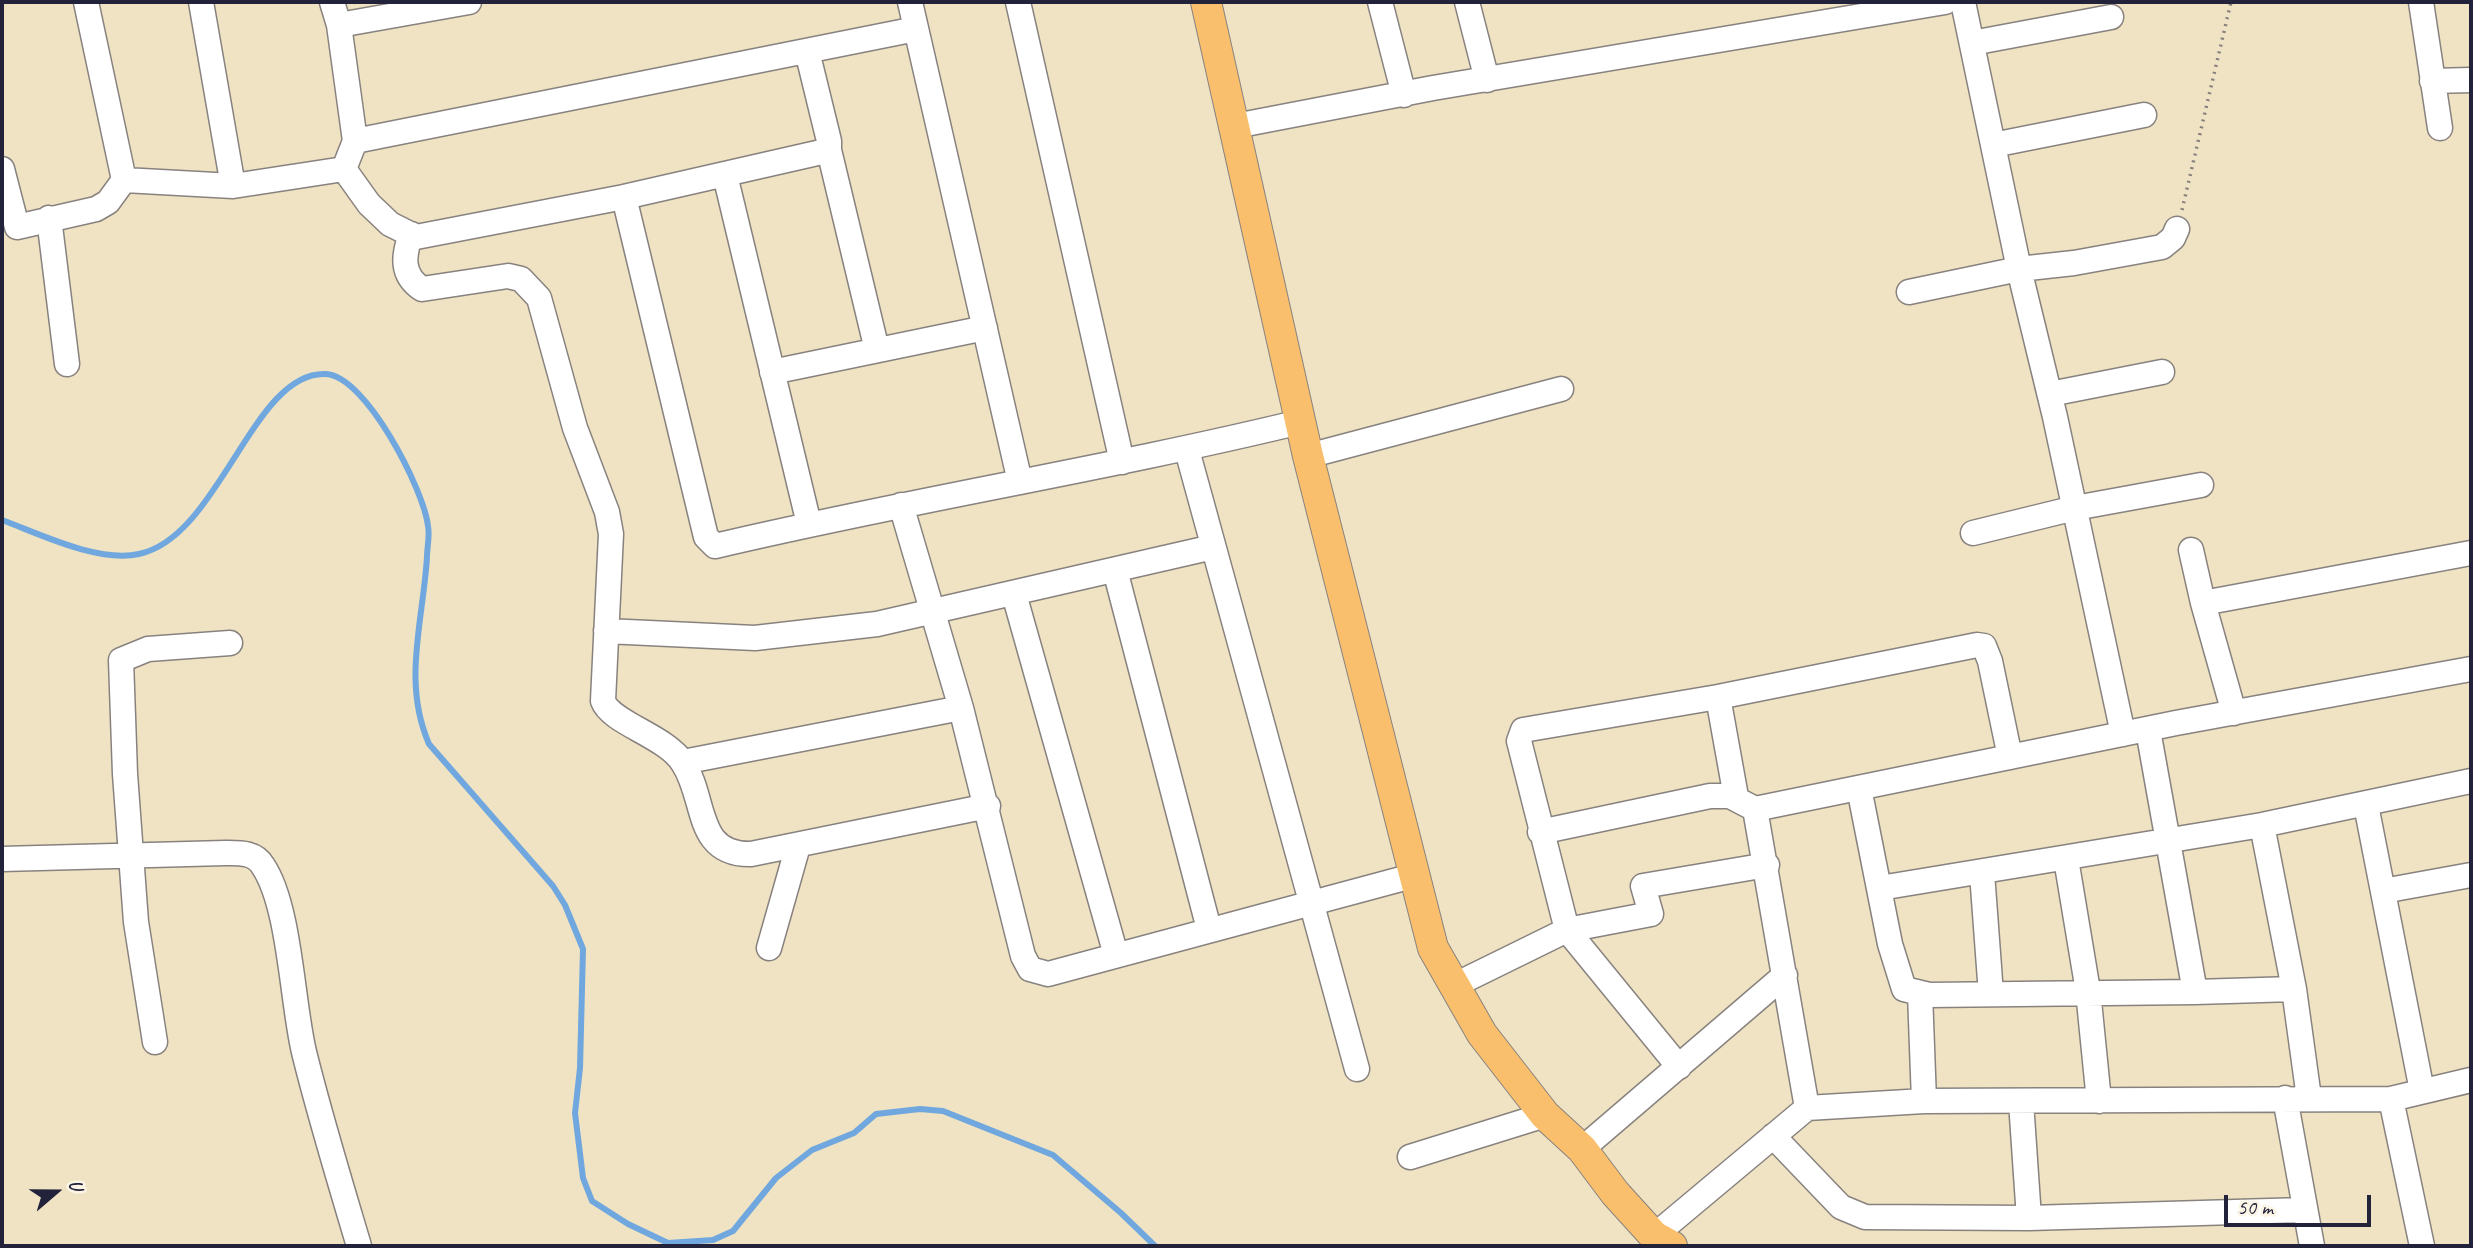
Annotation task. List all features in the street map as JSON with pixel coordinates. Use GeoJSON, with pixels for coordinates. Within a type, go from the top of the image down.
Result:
{"type":"FeatureCollection","features":[{"type":"Feature","properties":{"kind":"main road"},"geometry":{"type":"LineString","coordinates":[[1206,2],[1308,456],[1433,948],[1482,1034],[1545,1115],[1582,1149],[1615,1193],[1663,1241]]}},
{"type":"Feature","properties":{"kind":"street"},"geometry":{"type":"LineString","coordinates":[[2,169],[9,230],[96,209],[108,202],[124,180],[86,2]]}},
{"type":"Feature","properties":{"kind":"street"},"geometry":{"type":"LineString","coordinates":[[201,2],[233,186]]}},
{"type":"Feature","properties":{"kind":"street"},"geometry":{"type":"LineString","coordinates":[[344,169],[355,141],[336,14],[469,2]]}},
{"type":"Feature","properties":{"kind":"street"},"geometry":{"type":"LineString","coordinates":[[911,2],[1020,482]]}},
{"type":"Feature","properties":{"kind":"street"},"geometry":{"type":"LineString","coordinates":[[1018,2],[1122,462]]}},
{"type":"Feature","properties":{"kind":"street"},"geometry":{"type":"LineString","coordinates":[[1380,2],[1404,95]]}},
{"type":"Feature","properties":{"kind":"street"},"geometry":{"type":"LineString","coordinates":[[1467,2],[1487,80]]}},
{"type":"Feature","properties":{"kind":"street"},"geometry":{"type":"LineString","coordinates":[[1236,126],[1945,2]]}},
{"type":"Feature","properties":{"kind":"street"},"geometry":{"type":"LineString","coordinates":[[1963,2],[2019,269],[2050,394],[2123,734]]}},
{"type":"Feature","properties":{"kind":"street"},"geometry":{"type":"LineString","coordinates":[[2421,2],[2440,128]]}},
{"type":"Feature","properties":{"kind":"street"},"geometry":{"type":"LineString","coordinates":[[1972,43],[2111,17]]}},
{"type":"Feature","properties":{"kind":"street"},"geometry":{"type":"LineString","coordinates":[[355,141],[916,29]]}},
{"type":"Feature","properties":{"kind":"street"},"geometry":{"type":"LineString","coordinates":[[807,51],[877,350]]}},
{"type":"Feature","properties":{"kind":"street"},"geometry":{"type":"LineString","coordinates":[[2432,81],[2471,80]]}},
{"type":"Feature","properties":{"kind":"street"},"geometry":{"type":"LineString","coordinates":[[1993,145],[2144,115]]}},
{"type":"Feature","properties":{"kind":"street"},"geometry":{"type":"LineString","coordinates":[[344,169],[369,204],[390,224],[422,238],[624,197],[829,150]]}},
{"type":"Feature","properties":{"kind":"street"},"geometry":{"type":"LineString","coordinates":[[124,180],[233,186],[344,169]]}},
{"type":"Feature","properties":{"kind":"street"},"geometry":{"type":"LineString","coordinates":[[725,174],[809,524]]}},
{"type":"Feature","properties":{"kind":"street"},"geometry":{"type":"LineString","coordinates":[[624,197],[707,540],[715,546],[901,505],[1187,450],[1300,422]]}},
{"type":"Feature","properties":{"kind":"street"},"geometry":{"type":"LineString","coordinates":[[49,219],[67,364]]}},
{"type":"Feature","properties":{"kind":"street"},"geometry":{"type":"LineString","coordinates":[[1909,292],[2019,269],[2074,263],[2162,247],[2174,238],[2177,229]]}},
{"type":"Feature","properties":{"kind":"street"},"geometry":{"type":"LineString","coordinates":[[411,234],[404,254],[405,268],[411,282],[422,289],[508,276],[521,279],[533,288],[539,298],[561,383],[607,512],[611,534],[602,692],[605,708],[610,714],[658,739],[683,762],[712,838],[722,850],[733,854],[751,854],[988,806]]}},
{"type":"Feature","properties":{"kind":"street"},"geometry":{"type":"LineString","coordinates":[[772,372],[985,327]]}},
{"type":"Feature","properties":{"kind":"street"},"geometry":{"type":"LineString","coordinates":[[2050,394],[2162,372]]}},
{"type":"Feature","properties":{"kind":"street"},"geometry":{"type":"LineString","coordinates":[[1308,456],[1562,389]]}},
{"type":"Feature","properties":{"kind":"street"},"geometry":{"type":"LineString","coordinates":[[1187,450],[1309,903],[1357,1069]]}},
{"type":"Feature","properties":{"kind":"street"},"geometry":{"type":"LineString","coordinates":[[1973,533],[2075,508],[2201,485]]}},
{"type":"Feature","properties":{"kind":"street"},"geometry":{"type":"LineString","coordinates":[[901,505],[961,708],[988,806],[1023,956],[1030,969],[1048,974],[1416,875]]}},
{"type":"Feature","properties":{"kind":"street"},"geometry":{"type":"LineString","coordinates":[[606,631],[755,638],[877,624],[1213,547]]}},
{"type":"Feature","properties":{"kind":"street"},"geometry":{"type":"LineString","coordinates":[[2191,550],[2234,713]]}},
{"type":"Feature","properties":{"kind":"street"},"geometry":{"type":"LineString","coordinates":[[2203,603],[2471,553]]}},
{"type":"Feature","properties":{"kind":"street"},"geometry":{"type":"LineString","coordinates":[[1115,570],[1209,929]]}},
{"type":"Feature","properties":{"kind":"street"},"geometry":{"type":"LineString","coordinates":[[1014,594],[1116,955]]}},
{"type":"Feature","properties":{"kind":"street"},"geometry":{"type":"LineString","coordinates":[[155,1042],[136,922],[120,689],[121,660],[148,649],[230,643]]}},
{"type":"Feature","properties":{"kind":"street"},"geometry":{"type":"LineString","coordinates":[[1679,1067],[1567,930],[1518,741],[1523,730],[1718,698],[1960,648],[1984,646],[1990,661],[2010,757]]}},
{"type":"Feature","properties":{"kind":"street"},"geometry":{"type":"LineString","coordinates":[[1540,832],[1710,796],[1746,803],[1859,788],[2123,734],[2471,669]]}},
{"type":"Feature","properties":{"kind":"street"},"geometry":{"type":"LineString","coordinates":[[1718,698],[1746,803],[1767,865],[1807,1108]]}},
{"type":"Feature","properties":{"kind":"street"},"geometry":{"type":"LineString","coordinates":[[683,762],[961,708]]}},
{"type":"Feature","properties":{"kind":"street"},"geometry":{"type":"LineString","coordinates":[[2148,730],[2195,992]]}},
{"type":"Feature","properties":{"kind":"street"},"geometry":{"type":"LineString","coordinates":[[1880,888],[2262,825],[2471,781]]}},
{"type":"Feature","properties":{"kind":"street"},"geometry":{"type":"LineString","coordinates":[[1859,788],[1899,977],[1904,989],[1920,993],[1991,994],[2294,989]]}},
{"type":"Feature","properties":{"kind":"street"},"geometry":{"type":"LineString","coordinates":[[2366,805],[2422,1091]]}},
{"type":"Feature","properties":{"kind":"street"},"geometry":{"type":"LineString","coordinates":[[2262,825],[2294,989],[2304,1210],[2312,1246]]}},
{"type":"Feature","properties":{"kind":"street"},"geometry":{"type":"LineString","coordinates":[[769,948],[798,846]]}},
{"type":"Feature","properties":{"kind":"street"},"geometry":{"type":"LineString","coordinates":[[2,859],[242,853],[253,856],[262,863],[271,880],[279,911],[304,1049],[359,1246]]}},
{"type":"Feature","properties":{"kind":"street"},"geometry":{"type":"LineString","coordinates":[[2066,859],[2088,991],[2099,1101]]}},
{"type":"Feature","properties":{"kind":"street"},"geometry":{"type":"LineString","coordinates":[[1453,986],[1567,930],[1651,914],[1643,886],[1767,865]]}},
{"type":"Feature","properties":{"kind":"street"},"geometry":{"type":"LineString","coordinates":[[1982,873],[1991,994]]}},
{"type":"Feature","properties":{"kind":"street"},"geometry":{"type":"LineString","coordinates":[[2383,891],[2471,875]]}},
{"type":"Feature","properties":{"kind":"street"},"geometry":{"type":"LineString","coordinates":[[1582,1149],[1785,975]]}},
{"type":"Feature","properties":{"kind":"street"},"geometry":{"type":"LineString","coordinates":[[1920,993],[1924,1101]]}},
{"type":"Feature","properties":{"kind":"street"},"geometry":{"type":"LineString","coordinates":[[1663,1241],[1773,1136],[1807,1108],[1924,1101],[2391,1099],[2471,1080]]}},
{"type":"Feature","properties":{"kind":"street"},"geometry":{"type":"LineString","coordinates":[[2391,1099],[2422,1246]]}},
{"type":"Feature","properties":{"kind":"street"},"geometry":{"type":"LineString","coordinates":[[2021,1102],[2029,1218]]}},
{"type":"Feature","properties":{"kind":"street"},"geometry":{"type":"LineString","coordinates":[[1410,1157],[1545,1115]]}},
{"type":"Feature","properties":{"kind":"street"},"geometry":{"type":"LineString","coordinates":[[1773,1136],[1841,1207],[1865,1217],[2029,1218],[2304,1210]]}},
{"type":"Feature","properties":{"kind":"path"},"geometry":{"type":"LineString","coordinates":[[2177,229],[2231,2]]}},
{"type":"Feature","properties":{"kind":"waterway"},"geometry":{"type":"LineString","coordinates":[[2,520],[88,551],[123,556],[139,554],[167,541],[192,518],[277,398],[300,380],[326,374],[342,380],[375,413],[391,437],[424,509],[429,538],[415,675],[421,721],[429,744],[553,886],[565,905],[583,949],[580,1068],[575,1113],[583,1178],[592,1201],[628,1224],[668,1243],[713,1240],[733,1231],[776,1178],[812,1150],[854,1133],[876,1114],[920,1109],[943,1111],[1053,1155],[1155,1246]]}}]}
